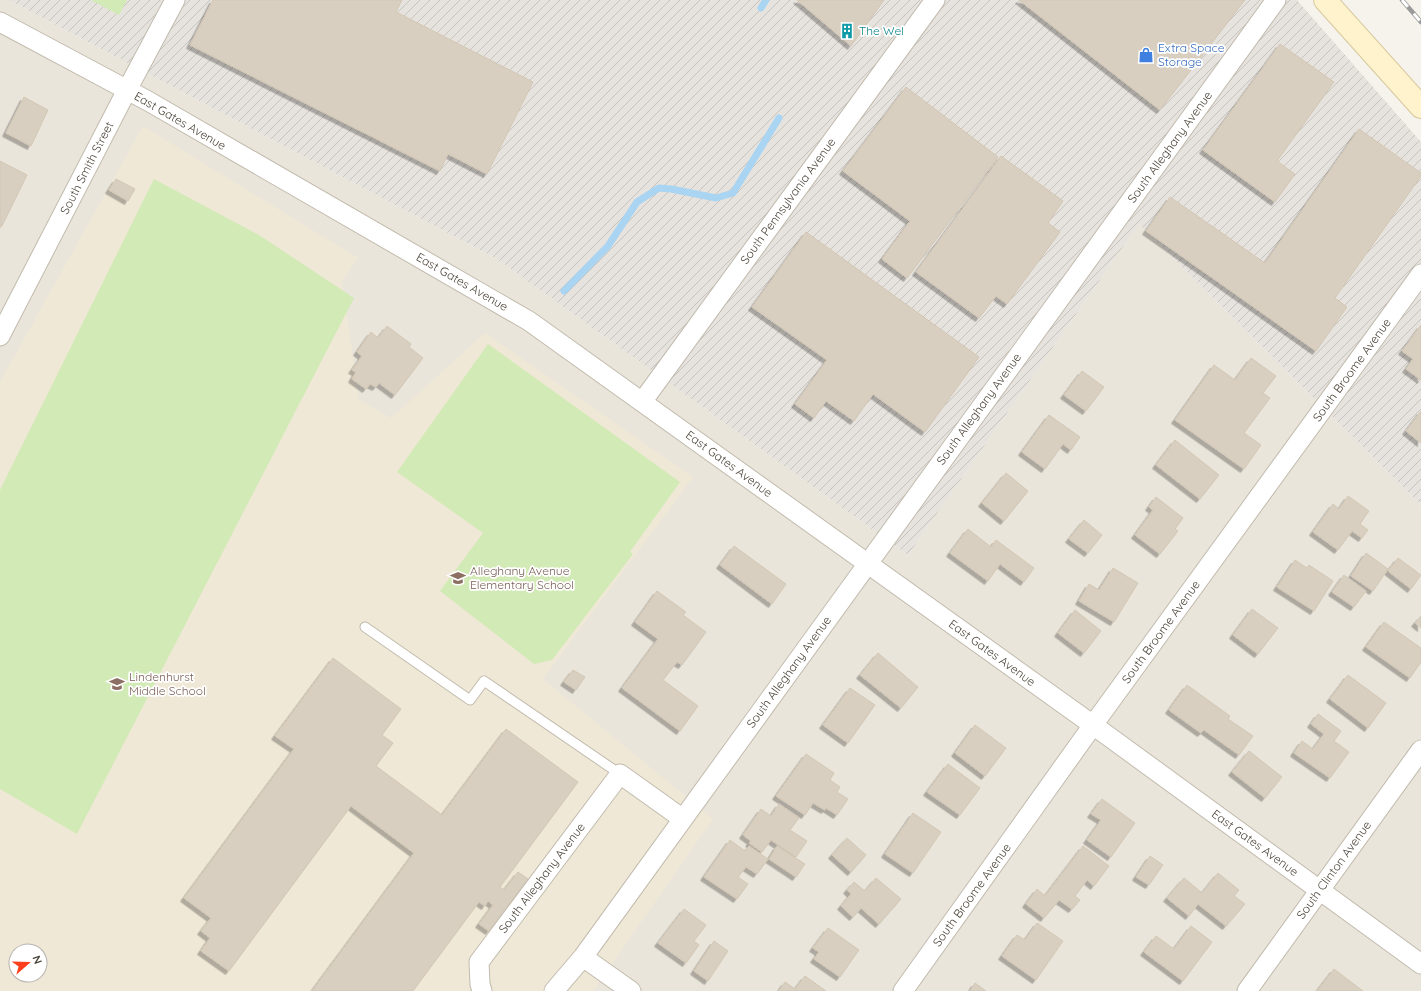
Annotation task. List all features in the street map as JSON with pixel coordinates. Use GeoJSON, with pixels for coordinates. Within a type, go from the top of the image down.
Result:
{"type":"FeatureCollection","features":[{"type":"Feature","properties":{"kind":"main road"},"geometry":{"type":"LineString","coordinates":[[1325,0],[1421,107]]}},
{"type":"Feature","properties":{"kind":"street","name":"South Smith Street"},"geometry":{"type":"LineString","coordinates":[[0,336],[175,0]]}},
{"type":"Feature","properties":{"kind":"street","name":"South Pennsylvania Avenue"},"geometry":{"type":"LineString","coordinates":[[642,402],[935,0]]}},
{"type":"Feature","properties":{"kind":"street","name":"South Alleghany Avenue"},"geometry":{"type":"LineString","coordinates":[[554,991],[583,957],[1276,0]]}},
{"type":"Feature","properties":{"kind":"street","name":"East Gates Avenue"},"geometry":{"type":"LineString","coordinates":[[0,22],[127,90],[529,321],[1093,725],[1421,964]]}},
{"type":"Feature","properties":{"kind":"street","name":"South Broome Avenue"},"geometry":{"type":"LineString","coordinates":[[903,991],[1093,725],[1421,274]]}},
{"type":"Feature","properties":{"kind":"street","name":"South Clinton Avenue"},"geometry":{"type":"LineString","coordinates":[[1247,991],[1421,750]]}},
{"type":"Feature","properties":{"kind":"street","name":"South Alleghany Avenue"},"geometry":{"type":"LineString","coordinates":[[482,991],[480,984],[479,962],[620,774]]}},
{"type":"Feature","properties":{"kind":"street"},"geometry":{"type":"LineString","coordinates":[[620,774],[683,819]]}},
{"type":"Feature","properties":{"kind":"street"},"geometry":{"type":"LineString","coordinates":[[583,957],[631,991]]}},
{"type":"Feature","properties":{"kind":"lane"},"geometry":{"type":"LineString","coordinates":[[365,627],[470,700],[484,681],[620,774]]}},
{"type":"Feature","properties":{"kind":"shaded area"},"geometry":{"type":"Polygon","coordinates":[[[0,0],[9,0],[497,259],[908,555],[1139,224],[1421,505],[1421,991],[0,991],[0,0]]]}},
{"type":"Feature","properties":{"kind":"shaded area"},"geometry":{"type":"Polygon","coordinates":[[[9,0],[1297,0],[1421,142],[1421,505],[1139,224],[908,555],[497,259],[9,0]]]}},
{"type":"Feature","properties":{"kind":"shaded area"},"geometry":{"type":"Polygon","coordinates":[[[143,126],[358,258],[342,281],[359,400],[391,418],[485,333],[693,477],[543,679],[713,819],[593,991],[0,991],[0,382],[143,126]]]}},
{"type":"Feature","properties":{"kind":"green space"},"geometry":{"type":"Polygon","coordinates":[[[91,0],[127,0],[119,15],[91,0]]]}},
{"type":"Feature","properties":{"kind":"green space","name":"Lindenhurst Middle School"},"geometry":{"type":"Polygon","coordinates":[[[154,179],[259,235],[354,298],[77,834],[0,789],[0,490],[154,179]]]}},
{"type":"Feature","properties":{"kind":"green space"},"geometry":{"type":"Polygon","coordinates":[[[488,344],[680,482],[630,552],[633,554],[552,660],[534,664],[440,591],[483,533],[397,472],[488,344]]]}},
{"type":"Feature","properties":{"kind":"building"},"geometry":{"type":"Polygon","coordinates":[[[213,0],[402,0],[396,12],[533,82],[487,174],[448,154],[440,171],[190,45],[213,0]]]}},
{"type":"Feature","properties":{"kind":"building","name":"The Wel"},"geometry":{"type":"Polygon","coordinates":[[[797,0],[884,0],[851,46],[797,0]]]}},
{"type":"Feature","properties":{"kind":"building","name":"Extra Space Storage"},"geometry":{"type":"Polygon","coordinates":[[[1019,0],[1245,0],[1160,110],[1019,0]]]}},
{"type":"Feature","properties":{"kind":"building"},"geometry":{"type":"Polygon","coordinates":[[[1280,44],[1334,82],[1277,161],[1295,174],[1275,202],[1203,150],[1280,44]]]}},
{"type":"Feature","properties":{"kind":"building"},"geometry":{"type":"Polygon","coordinates":[[[906,87],[998,157],[907,278],[882,259],[910,221],[843,171],[906,87]]]}},
{"type":"Feature","properties":{"kind":"building"},"geometry":{"type":"Polygon","coordinates":[[[24,97],[48,110],[31,146],[6,133],[24,97]]]}},
{"type":"Feature","properties":{"kind":"building"},"geometry":{"type":"Polygon","coordinates":[[[1359,129],[1421,173],[1421,176],[1335,298],[1347,307],[1316,351],[1146,231],[1170,197],[1265,263],[1359,129]]]}},
{"type":"Feature","properties":{"kind":"building"},"geometry":{"type":"Polygon","coordinates":[[[1001,156],[1063,201],[1048,223],[1060,232],[1007,304],[996,296],[979,318],[916,272],[1001,156]]]}},
{"type":"Feature","properties":{"kind":"building"},"geometry":{"type":"Polygon","coordinates":[[[0,161],[27,175],[2,226],[0,226],[0,161]]]}},
{"type":"Feature","properties":{"kind":"building"},"geometry":{"type":"Polygon","coordinates":[[[116,179],[135,189],[128,201],[109,190],[116,179]]]}},
{"type":"Feature","properties":{"kind":"building"},"geometry":{"type":"Polygon","coordinates":[[[806,232],[979,357],[925,432],[873,394],[854,421],[826,401],[814,418],[795,404],[827,360],[752,307],[806,232]]]}},
{"type":"Feature","properties":{"kind":"building"},"geometry":{"type":"Polygon","coordinates":[[[1421,325],[1421,380],[1406,369],[1413,359],[1402,351],[1421,325]]]}},
{"type":"Feature","properties":{"kind":"building"},"geometry":{"type":"Polygon","coordinates":[[[387,326],[411,344],[409,347],[423,358],[395,395],[379,383],[376,387],[370,384],[366,389],[352,379],[356,372],[352,370],[362,356],[357,352],[371,332],[378,338],[387,326]]]}},
{"type":"Feature","properties":{"kind":"building"},"geometry":{"type":"Polygon","coordinates":[[[1251,358],[1276,376],[1263,393],[1270,398],[1244,433],[1261,445],[1244,469],[1175,420],[1214,365],[1235,380],[1251,358]]]}},
{"type":"Feature","properties":{"kind":"building"},"geometry":{"type":"Polygon","coordinates":[[[1082,371],[1104,387],[1086,411],[1064,395],[1082,371]]]}},
{"type":"Feature","properties":{"kind":"building"},"geometry":{"type":"Polygon","coordinates":[[[1421,411],[1421,443],[1406,431],[1421,411]]]}},
{"type":"Feature","properties":{"kind":"building"},"geometry":{"type":"Polygon","coordinates":[[[1049,415],[1080,437],[1071,450],[1063,444],[1045,469],[1022,452],[1049,415]]]}},
{"type":"Feature","properties":{"kind":"building"},"geometry":{"type":"Polygon","coordinates":[[[1175,440],[1219,475],[1200,499],[1156,465],[1175,440]]]}},
{"type":"Feature","properties":{"kind":"building"},"geometry":{"type":"Polygon","coordinates":[[[1006,473],[1028,491],[1004,521],[982,503],[1006,473]]]}},
{"type":"Feature","properties":{"kind":"building"},"geometry":{"type":"Polygon","coordinates":[[[1348,496],[1369,511],[1360,524],[1368,530],[1362,538],[1352,531],[1338,550],[1313,532],[1333,504],[1339,509],[1348,496]]]}},
{"type":"Feature","properties":{"kind":"building"},"geometry":{"type":"Polygon","coordinates":[[[1156,497],[1183,518],[1175,529],[1178,531],[1160,554],[1135,535],[1153,510],[1149,507],[1156,497]]]}},
{"type":"Feature","properties":{"kind":"building"},"geometry":{"type":"Polygon","coordinates":[[[1084,520],[1102,535],[1088,553],[1069,539],[1084,520]]]}},
{"type":"Feature","properties":{"kind":"building"},"geometry":{"type":"Polygon","coordinates":[[[968,529],[991,547],[996,540],[1034,568],[1024,582],[1000,564],[988,581],[950,553],[968,529]]]}},
{"type":"Feature","properties":{"kind":"building"},"geometry":{"type":"Polygon","coordinates":[[[734,546],[786,584],[772,604],[720,565],[734,546]]]}},
{"type":"Feature","properties":{"kind":"building"},"geometry":{"type":"Polygon","coordinates":[[[1366,553],[1388,569],[1373,591],[1351,576],[1366,553]]]}},
{"type":"Feature","properties":{"kind":"building"},"geometry":{"type":"Polygon","coordinates":[[[1398,558],[1421,575],[1411,589],[1388,571],[1398,558]]]}},
{"type":"Feature","properties":{"kind":"building"},"geometry":{"type":"Polygon","coordinates":[[[1295,560],[1307,568],[1309,565],[1333,581],[1314,611],[1277,587],[1295,560]]]}},
{"type":"Feature","properties":{"kind":"building"},"geometry":{"type":"Polygon","coordinates":[[[1113,568],[1138,583],[1114,622],[1079,601],[1089,584],[1099,590],[1113,568]]]}},
{"type":"Feature","properties":{"kind":"building"},"geometry":{"type":"Polygon","coordinates":[[[1344,575],[1366,591],[1354,607],[1332,592],[1344,575]]]}},
{"type":"Feature","properties":{"kind":"building"},"geometry":{"type":"Polygon","coordinates":[[[657,591],[686,612],[683,615],[706,632],[682,665],[677,662],[663,680],[698,706],[680,731],[622,688],[658,639],[635,622],[657,591]]]}},
{"type":"Feature","properties":{"kind":"building"},"geometry":{"type":"Polygon","coordinates":[[[1252,609],[1278,628],[1258,654],[1233,635],[1252,609]]]}},
{"type":"Feature","properties":{"kind":"building"},"geometry":{"type":"Polygon","coordinates":[[[1075,610],[1101,631],[1084,653],[1058,633],[1075,610]]]}},
{"type":"Feature","properties":{"kind":"building"},"geometry":{"type":"Polygon","coordinates":[[[1421,616],[1421,628],[1415,623],[1421,616]]]}},
{"type":"Feature","properties":{"kind":"building"},"geometry":{"type":"Polygon","coordinates":[[[1384,622],[1421,648],[1421,662],[1410,678],[1366,647],[1384,622]]]}},
{"type":"Feature","properties":{"kind":"building"},"geometry":{"type":"Polygon","coordinates":[[[878,653],[918,687],[901,708],[860,675],[878,653]]]}},
{"type":"Feature","properties":{"kind":"building"},"geometry":{"type":"Polygon","coordinates":[[[333,658],[401,709],[382,735],[393,743],[376,766],[442,815],[506,729],[578,782],[500,887],[504,890],[518,872],[528,879],[489,931],[479,924],[493,905],[488,901],[485,906],[479,902],[413,991],[312,991],[414,853],[351,806],[229,971],[201,951],[210,938],[201,931],[211,918],[184,898],[294,749],[275,736],[333,658]]]}},
{"type":"Feature","properties":{"kind":"building"},"geometry":{"type":"Polygon","coordinates":[[[573,670],[585,677],[576,690],[564,682],[573,670]]]}},
{"type":"Feature","properties":{"kind":"building"},"geometry":{"type":"Polygon","coordinates":[[[1348,675],[1386,703],[1368,728],[1330,699],[1348,675]]]}},
{"type":"Feature","properties":{"kind":"building"},"geometry":{"type":"Polygon","coordinates":[[[1187,685],[1230,716],[1228,719],[1253,736],[1239,755],[1204,730],[1201,733],[1169,710],[1187,685]]]}},
{"type":"Feature","properties":{"kind":"building"},"geometry":{"type":"Polygon","coordinates":[[[850,688],[875,705],[848,743],[823,725],[850,688]]]}},
{"type":"Feature","properties":{"kind":"building"},"geometry":{"type":"Polygon","coordinates":[[[1318,714],[1341,731],[1334,741],[1349,752],[1330,778],[1294,753],[1302,741],[1313,749],[1324,734],[1311,724],[1318,714]]]}},
{"type":"Feature","properties":{"kind":"building"},"geometry":{"type":"Polygon","coordinates":[[[975,725],[1006,748],[985,776],[955,753],[975,725]]]}},
{"type":"Feature","properties":{"kind":"building"},"geometry":{"type":"Polygon","coordinates":[[[1249,751],[1282,777],[1265,798],[1232,772],[1249,751]]]}},
{"type":"Feature","properties":{"kind":"building"},"geometry":{"type":"Polygon","coordinates":[[[806,754],[834,773],[830,780],[840,787],[837,792],[848,799],[837,815],[826,808],[825,810],[813,803],[805,815],[776,796],[806,754]]]}},
{"type":"Feature","properties":{"kind":"building"},"geometry":{"type":"Polygon","coordinates":[[[948,764],[980,788],[960,815],[927,792],[948,764]]]}},
{"type":"Feature","properties":{"kind":"building"},"geometry":{"type":"Polygon","coordinates":[[[1102,799],[1135,823],[1111,857],[1087,840],[1101,820],[1091,814],[1102,799]]]}},
{"type":"Feature","properties":{"kind":"building"},"geometry":{"type":"Polygon","coordinates":[[[779,804],[799,818],[790,830],[807,841],[796,857],[771,840],[762,852],[749,843],[751,841],[743,835],[761,809],[771,816],[779,804]]]}},
{"type":"Feature","properties":{"kind":"building"},"geometry":{"type":"Polygon","coordinates":[[[913,813],[941,832],[913,873],[885,854],[913,813]]]}},
{"type":"Feature","properties":{"kind":"building"},"geometry":{"type":"Polygon","coordinates":[[[847,838],[866,855],[851,872],[832,855],[847,838]]]}},
{"type":"Feature","properties":{"kind":"building"},"geometry":{"type":"Polygon","coordinates":[[[730,840],[745,851],[749,846],[768,859],[757,874],[746,867],[738,877],[748,884],[737,899],[704,877],[730,840]]]}},
{"type":"Feature","properties":{"kind":"building"},"geometry":{"type":"Polygon","coordinates":[[[777,846],[805,864],[796,877],[769,859],[777,846]]]}},
{"type":"Feature","properties":{"kind":"building"},"geometry":{"type":"Polygon","coordinates":[[[1083,846],[1109,866],[1094,886],[1087,880],[1075,896],[1080,900],[1072,909],[1059,900],[1044,918],[1026,904],[1037,889],[1045,896],[1083,846]]]}},
{"type":"Feature","properties":{"kind":"building"},"geometry":{"type":"Polygon","coordinates":[[[1150,856],[1163,865],[1149,885],[1136,877],[1150,856]]]}},
{"type":"Feature","properties":{"kind":"building"},"geometry":{"type":"Polygon","coordinates":[[[1218,873],[1239,890],[1234,896],[1245,904],[1226,926],[1198,904],[1189,916],[1167,898],[1184,878],[1202,893],[1218,873]]]}},
{"type":"Feature","properties":{"kind":"building"},"geometry":{"type":"Polygon","coordinates":[[[876,878],[901,899],[879,924],[861,908],[853,917],[841,906],[851,894],[847,890],[854,882],[865,891],[876,878]]]}},
{"type":"Feature","properties":{"kind":"building"},"geometry":{"type":"Polygon","coordinates":[[[684,909],[706,925],[694,941],[699,945],[686,963],[658,943],[684,909]]]}},
{"type":"Feature","properties":{"kind":"building"},"geometry":{"type":"Polygon","coordinates":[[[1037,923],[1063,941],[1036,980],[1002,956],[1017,935],[1025,940],[1037,923]]]}},
{"type":"Feature","properties":{"kind":"building"},"geometry":{"type":"Polygon","coordinates":[[[1191,926],[1212,942],[1183,981],[1144,952],[1156,936],[1174,949],[1191,926]]]}},
{"type":"Feature","properties":{"kind":"building"},"geometry":{"type":"Polygon","coordinates":[[[828,928],[859,950],[840,977],[814,959],[819,952],[813,948],[828,928]]]}},
{"type":"Feature","properties":{"kind":"building"},"geometry":{"type":"Polygon","coordinates":[[[714,941],[728,951],[708,981],[694,971],[714,941]]]}},
{"type":"Feature","properties":{"kind":"building"},"geometry":{"type":"Polygon","coordinates":[[[1334,969],[1363,991],[1317,991],[1334,969]]]}},
{"type":"Feature","properties":{"kind":"building"},"geometry":{"type":"Polygon","coordinates":[[[805,976],[826,991],[779,991],[785,982],[795,989],[805,976]]]}},
{"type":"Feature","properties":{"kind":"building"},"geometry":{"type":"Polygon","coordinates":[[[975,983],[986,991],[970,991],[975,983]]]}},
{"type":"Feature","properties":{"kind":"waterway"},"geometry":{"type":"LineString","coordinates":[[761,8],[766,0]]}},
{"type":"Feature","properties":{"kind":"waterway"},"geometry":{"type":"LineString","coordinates":[[564,291],[608,246],[637,202],[659,188],[716,198],[733,193],[779,118]]}},
{"type":"Feature","properties":{"kind":"railway"},"geometry":{"type":"LineString","coordinates":[[1402,0],[1421,22]]}},
{"type":"Feature","properties":{"kind":"place","name":"The Wel"},"geometry":{"type":"Point","coordinates":[847,31]}},
{"type":"Feature","properties":{"kind":"place","name":"Extra Space Storage"},"geometry":{"type":"Point","coordinates":[1146,55]}},
{"type":"Feature","properties":{"kind":"place","name":"Alleghany Avenue Elementary School"},"geometry":{"type":"Point","coordinates":[458,578]}},
{"type":"Feature","properties":{"kind":"place","name":"Lindenhurst Middle School"},"geometry":{"type":"Point","coordinates":[117,684]}}]}
